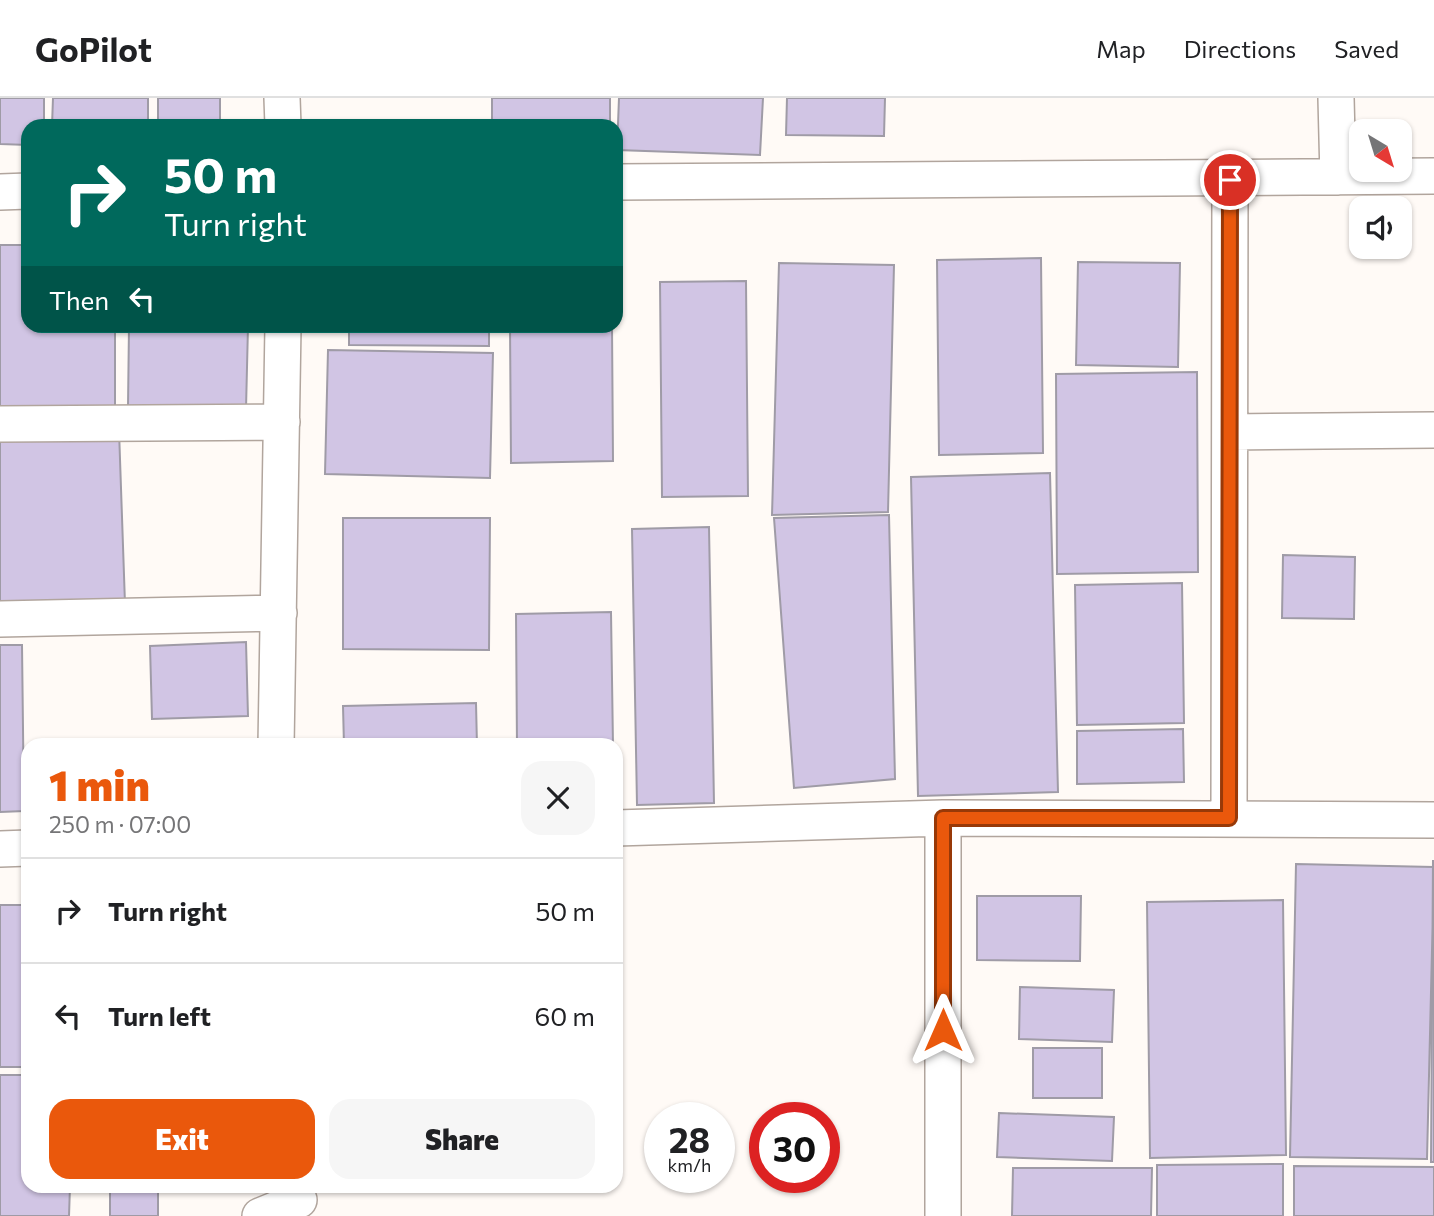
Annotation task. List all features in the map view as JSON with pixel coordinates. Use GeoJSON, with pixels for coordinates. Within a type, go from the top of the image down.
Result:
{"type":"FeatureCollection","features":[{"type":"Feature","properties":{"kind":"street"},"geometry":{"type":"LineString","coordinates":[[282,98],[283,119]]}},
{"type":"Feature","properties":{"kind":"street"},"geometry":{"type":"LineString","coordinates":[[1336,98],[1338,177]]}},
{"type":"Feature","properties":{"kind":"street"},"geometry":{"type":"LineString","coordinates":[[623,182],[1230,180],[1434,176]]}},
{"type":"Feature","properties":{"kind":"street"},"geometry":{"type":"LineString","coordinates":[[1229,818],[1230,180]]}},
{"type":"Feature","properties":{"kind":"street"},"geometry":{"type":"LineString","coordinates":[[0,192],[21,191]]}},
{"type":"Feature","properties":{"kind":"street"},"geometry":{"type":"LineString","coordinates":[[276,738],[283,333]]}},
{"type":"Feature","properties":{"kind":"street"},"geometry":{"type":"LineString","coordinates":[[0,424],[282,422]]}},
{"type":"Feature","properties":{"kind":"street"},"geometry":{"type":"LineString","coordinates":[[1230,432],[1434,430]]}},
{"type":"Feature","properties":{"kind":"street"},"geometry":{"type":"LineString","coordinates":[[0,620],[279,613]]}},
{"type":"Feature","properties":{"kind":"street"},"geometry":{"type":"LineString","coordinates":[[943,818],[943,1216]]}},
{"type":"Feature","properties":{"kind":"street"},"geometry":{"type":"LineString","coordinates":[[623,828],[943,818],[1434,820]]}},
{"type":"Feature","properties":{"kind":"street"},"geometry":{"type":"LineString","coordinates":[[0,849],[21,848]]}},
{"type":"Feature","properties":{"kind":"street"},"geometry":{"type":"LineString","coordinates":[[260,1216],[300,1201]]}},
{"type":"Feature","properties":{"kind":"building"},"geometry":{"type":"Polygon","coordinates":[[[0,98],[44,98],[44,119],[21,119],[21,145],[0,144],[0,98]]]}},
{"type":"Feature","properties":{"kind":"building"},"geometry":{"type":"Polygon","coordinates":[[[53,98],[148,98],[148,119],[52,119],[53,98]]]}},
{"type":"Feature","properties":{"kind":"building"},"geometry":{"type":"Polygon","coordinates":[[[158,98],[220,98],[220,119],[158,119],[158,98]]]}},
{"type":"Feature","properties":{"kind":"building"},"geometry":{"type":"Polygon","coordinates":[[[492,98],[610,98],[610,119],[492,119],[492,98]]]}},
{"type":"Feature","properties":{"kind":"building"},"geometry":{"type":"Polygon","coordinates":[[[619,98],[763,98],[760,155],[623,150],[623,119],[618,119],[619,98]]]}},
{"type":"Feature","properties":{"kind":"building"},"geometry":{"type":"Polygon","coordinates":[[[787,98],[885,98],[884,136],[786,135],[787,98]]]}},
{"type":"Feature","properties":{"kind":"building"},"geometry":{"type":"Polygon","coordinates":[[[0,245],[21,245],[21,333],[115,333],[115,417],[0,417],[0,245]]]}},
{"type":"Feature","properties":{"kind":"building"},"geometry":{"type":"Polygon","coordinates":[[[1041,258],[1043,453],[939,455],[937,260],[1041,258]]]}},
{"type":"Feature","properties":{"kind":"building"},"geometry":{"type":"Polygon","coordinates":[[[1078,262],[1180,263],[1178,367],[1076,365],[1078,262]]]}},
{"type":"Feature","properties":{"kind":"building"},"geometry":{"type":"Polygon","coordinates":[[[779,263],[894,265],[888,512],[772,515],[779,263]]]}},
{"type":"Feature","properties":{"kind":"building"},"geometry":{"type":"Polygon","coordinates":[[[746,281],[748,496],[662,497],[660,282],[746,281]]]}},
{"type":"Feature","properties":{"kind":"building"},"geometry":{"type":"Polygon","coordinates":[[[129,333],[248,333],[246,409],[128,407],[129,333]]]}},
{"type":"Feature","properties":{"kind":"building"},"geometry":{"type":"Polygon","coordinates":[[[349,333],[489,333],[489,346],[349,345],[349,333]]]}},
{"type":"Feature","properties":{"kind":"building"},"geometry":{"type":"Polygon","coordinates":[[[510,333],[612,333],[613,461],[511,463],[510,333]]]}},
{"type":"Feature","properties":{"kind":"building"},"geometry":{"type":"Polygon","coordinates":[[[328,350],[493,353],[490,478],[325,474],[328,350]]]}},
{"type":"Feature","properties":{"kind":"building"},"geometry":{"type":"Polygon","coordinates":[[[1197,372],[1198,572],[1057,574],[1056,374],[1197,372]]]}},
{"type":"Feature","properties":{"kind":"building"},"geometry":{"type":"Polygon","coordinates":[[[119,430],[125,604],[0,609],[0,434],[119,430]]]}},
{"type":"Feature","properties":{"kind":"building"},"geometry":{"type":"Polygon","coordinates":[[[1050,473],[1058,792],[918,796],[911,477],[1050,473]]]}},
{"type":"Feature","properties":{"kind":"building"},"geometry":{"type":"Polygon","coordinates":[[[889,515],[895,779],[794,788],[774,518],[889,515]]]}},
{"type":"Feature","properties":{"kind":"building"},"geometry":{"type":"Polygon","coordinates":[[[343,518],[490,518],[489,650],[343,649],[343,518]]]}},
{"type":"Feature","properties":{"kind":"building"},"geometry":{"type":"Polygon","coordinates":[[[709,527],[714,803],[637,805],[632,529],[709,527]]]}},
{"type":"Feature","properties":{"kind":"building"},"geometry":{"type":"Polygon","coordinates":[[[1283,555],[1355,557],[1354,619],[1282,618],[1283,555]]]}},
{"type":"Feature","properties":{"kind":"building"},"geometry":{"type":"Polygon","coordinates":[[[1182,583],[1184,723],[1077,725],[1075,585],[1182,583]]]}},
{"type":"Feature","properties":{"kind":"building"},"geometry":{"type":"Polygon","coordinates":[[[611,612],[613,738],[517,738],[516,614],[611,612]]]}},
{"type":"Feature","properties":{"kind":"building"},"geometry":{"type":"Polygon","coordinates":[[[246,642],[248,716],[152,719],[150,646],[246,642]]]}},
{"type":"Feature","properties":{"kind":"building"},"geometry":{"type":"Polygon","coordinates":[[[0,645],[22,645],[21,811],[0,812],[0,645]]]}},
{"type":"Feature","properties":{"kind":"building"},"geometry":{"type":"Polygon","coordinates":[[[476,703],[477,738],[344,738],[343,706],[476,703]]]}},
{"type":"Feature","properties":{"kind":"building"},"geometry":{"type":"Polygon","coordinates":[[[1183,729],[1184,782],[1077,784],[1077,731],[1183,729]]]}},
{"type":"Feature","properties":{"kind":"building"},"geometry":{"type":"Polygon","coordinates":[[[1433,861],[1434,1162],[1431,1162],[1433,861]]]}},
{"type":"Feature","properties":{"kind":"building"},"geometry":{"type":"Polygon","coordinates":[[[1296,864],[1434,867],[1427,1159],[1290,1157],[1296,864]]]}},
{"type":"Feature","properties":{"kind":"building"},"geometry":{"type":"Polygon","coordinates":[[[977,896],[1081,896],[1080,961],[977,960],[977,896]]]}},
{"type":"Feature","properties":{"kind":"building"},"geometry":{"type":"Polygon","coordinates":[[[1283,900],[1286,1155],[1150,1158],[1147,902],[1283,900]]]}},
{"type":"Feature","properties":{"kind":"building"},"geometry":{"type":"Polygon","coordinates":[[[0,905],[21,905],[21,1067],[0,1067],[0,905]]]}},
{"type":"Feature","properties":{"kind":"building"},"geometry":{"type":"Polygon","coordinates":[[[1020,987],[1114,990],[1112,1042],[1019,1039],[1020,987]]]}},
{"type":"Feature","properties":{"kind":"building"},"geometry":{"type":"Polygon","coordinates":[[[1033,1048],[1102,1048],[1102,1098],[1033,1098],[1033,1048]]]}},
{"type":"Feature","properties":{"kind":"building"},"geometry":{"type":"Polygon","coordinates":[[[0,1075],[21,1075],[21,1193],[70,1193],[69,1216],[0,1216],[0,1075]]]}},
{"type":"Feature","properties":{"kind":"building"},"geometry":{"type":"Polygon","coordinates":[[[999,1113],[1114,1117],[1112,1161],[997,1157],[999,1113]]]}},
{"type":"Feature","properties":{"kind":"building"},"geometry":{"type":"Polygon","coordinates":[[[1283,1164],[1283,1216],[1157,1216],[1157,1165],[1283,1164]]]}},
{"type":"Feature","properties":{"kind":"building"},"geometry":{"type":"Polygon","coordinates":[[[1294,1166],[1434,1167],[1434,1216],[1294,1216],[1294,1166]]]}},
{"type":"Feature","properties":{"kind":"building"},"geometry":{"type":"Polygon","coordinates":[[[1013,1168],[1152,1168],[1151,1216],[1012,1216],[1013,1168]]]}},
{"type":"Feature","properties":{"kind":"building"},"geometry":{"type":"Polygon","coordinates":[[[110,1193],[158,1193],[158,1216],[110,1216],[110,1193]]]}},
{"type":"Feature","properties":{"kind":"route"},"geometry":{"type":"LineString","coordinates":[[943,1030],[943,818],[1229,818],[1230,180]]}}]}
